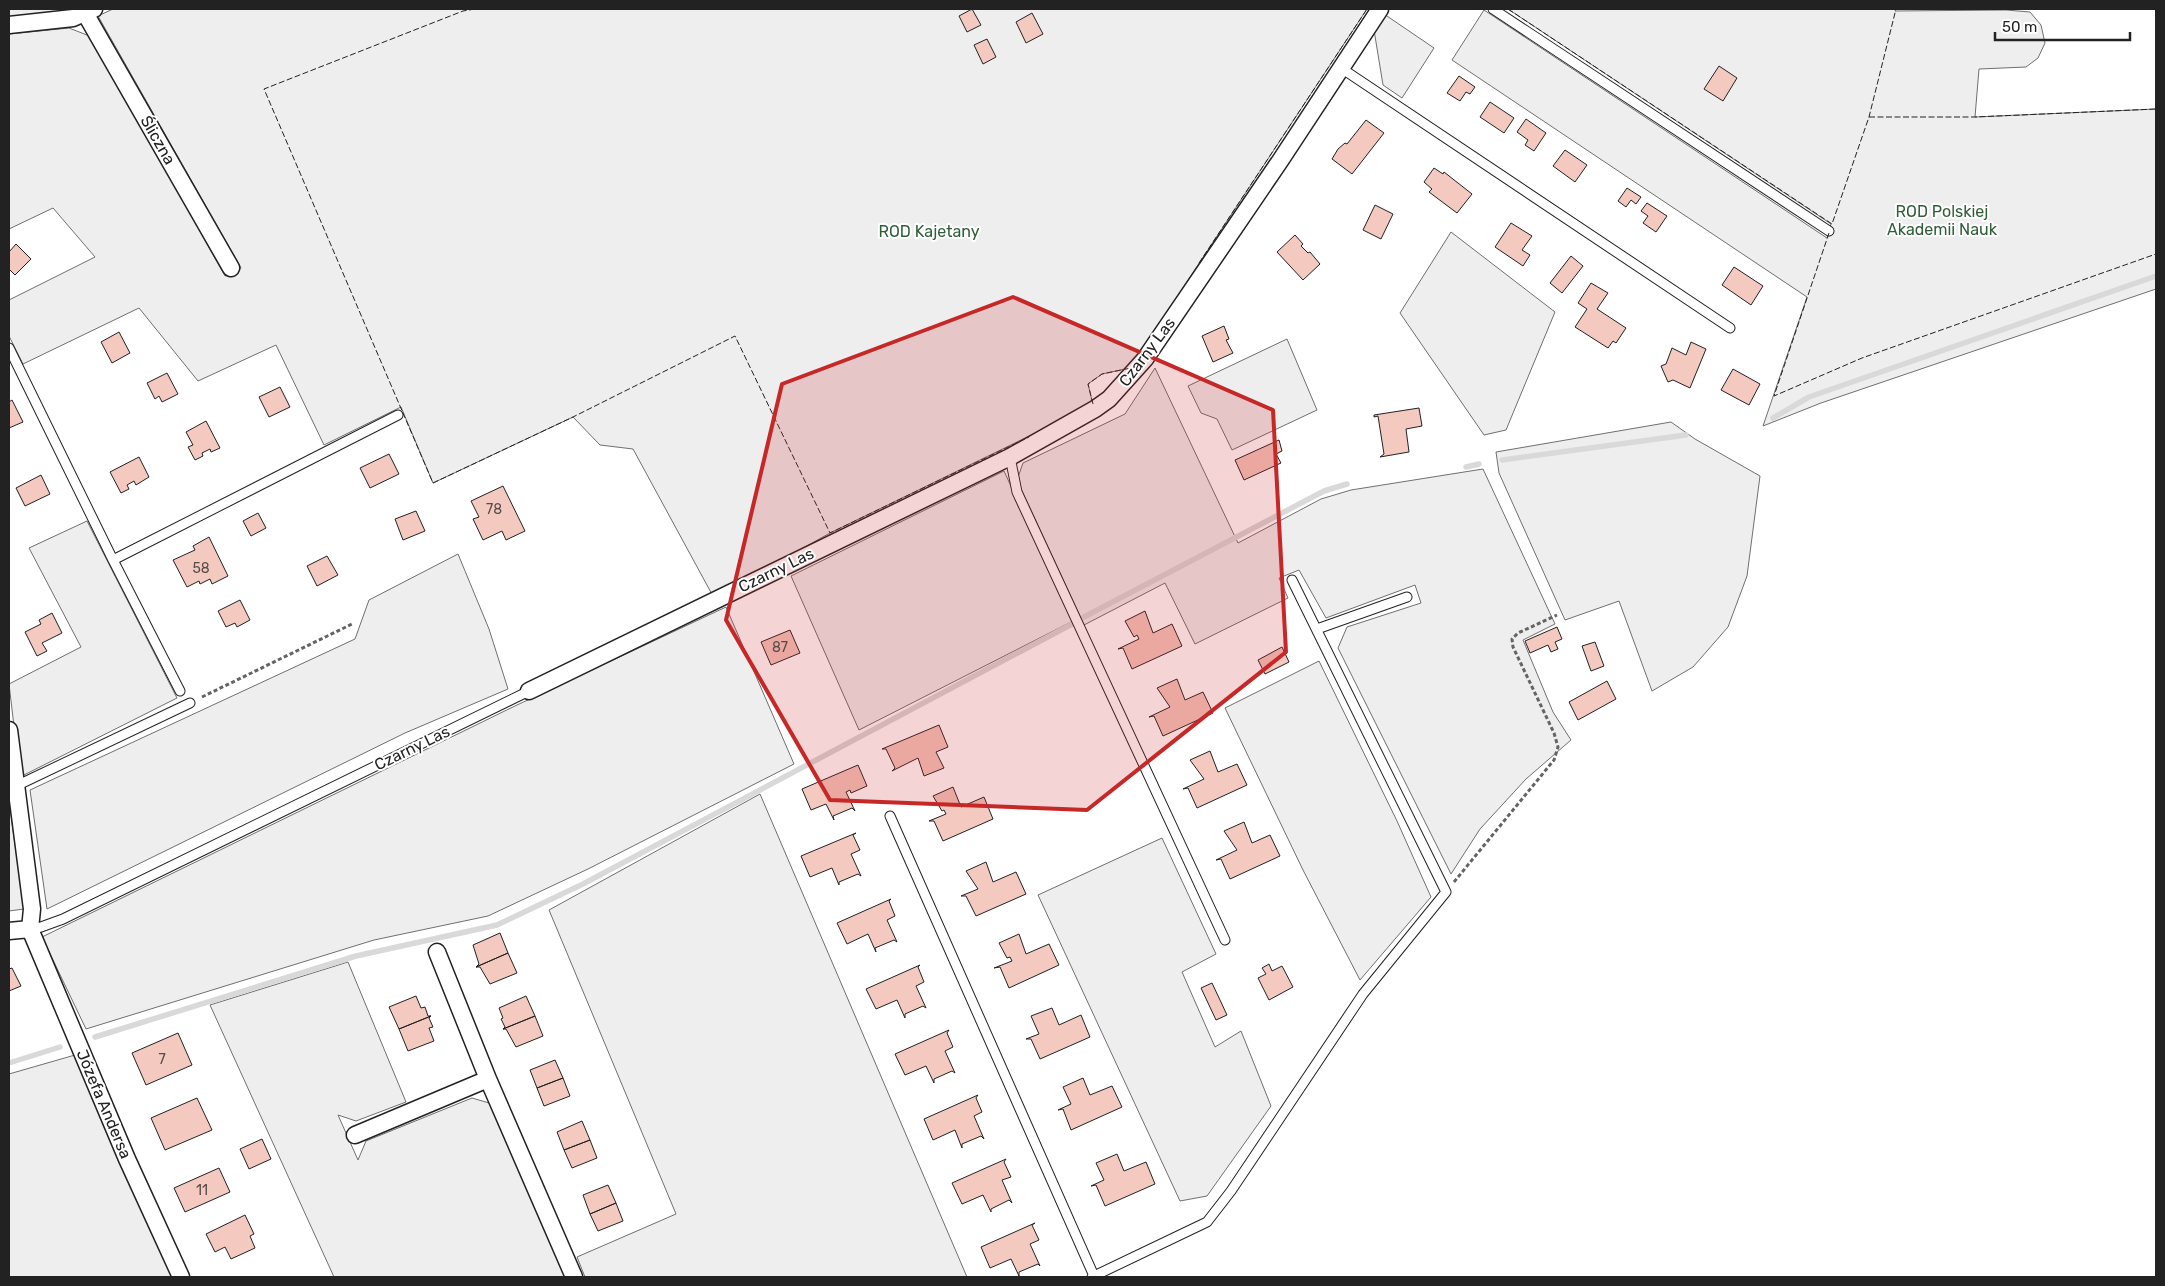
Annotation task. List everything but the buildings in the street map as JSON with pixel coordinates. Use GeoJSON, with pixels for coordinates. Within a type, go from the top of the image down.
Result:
{"type":"FeatureCollection","features":[{"type":"Feature","properties":{"kind":"street","name":"Czarny Las"},"geometry":{"type":"LineString","coordinates":[[529,691],[1010,457],[1095,409],[1126,382],[1145,359],[1380,9]]}},
{"type":"Feature","properties":{"kind":"street"},"geometry":{"type":"LineString","coordinates":[[9,25],[73,18],[90,11]]}},
{"type":"Feature","properties":{"kind":"street","name":"Śliczna"},"geometry":{"type":"LineString","coordinates":[[90,11],[231,268]]}},
{"type":"Feature","properties":{"kind":"street"},"geometry":{"type":"LineString","coordinates":[[9,730],[32,909],[30,929]]}},
{"type":"Feature","properties":{"kind":"street","name":"Czarny Las"},"geometry":{"type":"LineString","coordinates":[[9,931],[30,929]]}},
{"type":"Feature","properties":{"kind":"street","name":"Józefa Andersa"},"geometry":{"type":"LineString","coordinates":[[30,929],[127,1159],[181,1277]]}},
{"type":"Feature","properties":{"kind":"street"},"geometry":{"type":"LineString","coordinates":[[437,952],[488,1079],[574,1277]]}},
{"type":"Feature","properties":{"kind":"street"},"geometry":{"type":"LineString","coordinates":[[356,1135],[488,1079]]}},
{"type":"Feature","properties":{"kind":"lane"},"geometry":{"type":"LineString","coordinates":[[1493,9],[1830,231]]}},
{"type":"Feature","properties":{"kind":"lane"},"geometry":{"type":"LineString","coordinates":[[1341,68],[1730,328]]}},
{"type":"Feature","properties":{"kind":"lane"},"geometry":{"type":"LineString","coordinates":[[9,348],[113,560],[180,691]]}},
{"type":"Feature","properties":{"kind":"lane"},"geometry":{"type":"LineString","coordinates":[[113,560],[398,415]]}},
{"type":"Feature","properties":{"kind":"lane"},"geometry":{"type":"LineString","coordinates":[[1010,457],[1017,492],[1225,940]]}},
{"type":"Feature","properties":{"kind":"lane"},"geometry":{"type":"LineString","coordinates":[[890,816],[1093,1276],[1207,1222],[1231,1191],[1363,994],[1446,892],[1292,580]]}},
{"type":"Feature","properties":{"kind":"lane"},"geometry":{"type":"LineString","coordinates":[[1317,628],[1407,596]]}},
{"type":"Feature","properties":{"kind":"lane","name":"Czarny Las"},"geometry":{"type":"LineString","coordinates":[[30,929],[63,919],[529,691]]}},
{"type":"Feature","properties":{"kind":"lane"},"geometry":{"type":"LineString","coordinates":[[16,786],[190,703]]}},
{"type":"Feature","properties":{"kind":"path"},"geometry":{"type":"LineString","coordinates":[[1446,892],[1554,760],[1558,747],[1554,733],[1513,647],[1512,639],[1518,633],[1557,615]]}},
{"type":"Feature","properties":{"kind":"path"},"geometry":{"type":"LineString","coordinates":[[190,703],[352,624]]}},
{"type":"Feature","properties":{"kind":"highlighted area"},"geometry":{"type":"Polygon","coordinates":[[[1013,297],[1273,410],[1286,652],[1087,810],[830,800],[726,620],[782,384],[1013,297]]]}},
{"type":"Feature","properties":{"kind":"green space"},"geometry":{"type":"Polygon","coordinates":[[[9,9],[68,9],[68,11],[9,18],[9,9]]]}},
{"type":"Feature","properties":{"kind":"green space","name":"ROD Kajetany"},"geometry":{"type":"Polygon","coordinates":[[[113,9],[1367,9],[1130,368],[1102,374],[1088,384],[1093,405],[830,533],[714,598],[633,449],[600,445],[573,417],[433,483],[401,407],[324,445],[276,345],[198,381],[139,308],[23,364],[9,336],[9,300],[95,257],[53,208],[9,229],[9,34],[69,28],[92,37],[225,276],[241,268],[98,16],[113,9]]]}},
{"type":"Feature","properties":{"kind":"green space","name":"ROD Polskiej Akademii Nauk"},"geometry":{"type":"Polygon","coordinates":[[[1508,9],[1896,9],[1895,11],[2006,10],[2030,12],[2041,25],[2045,43],[2038,58],[2026,67],[1979,69],[1975,117],[2156,109],[2156,289],[1821,403],[1763,426],[1807,297],[1452,60],[1484,10],[1827,238],[1831,224],[1508,9]]]}},
{"type":"Feature","properties":{"kind":"green space"},"geometry":{"type":"Polygon","coordinates":[[[1384,14],[1434,48],[1402,98],[1383,85],[1374,30],[1384,14]]]}},
{"type":"Feature","properties":{"kind":"green space"},"geometry":{"type":"Polygon","coordinates":[[[1451,232],[1555,312],[1506,430],[1484,435],[1400,313],[1451,232]]]}},
{"type":"Feature","properties":{"kind":"green space"},"geometry":{"type":"Polygon","coordinates":[[[1287,339],[1317,410],[1232,450],[1217,419],[1201,413],[1188,386],[1287,339]]]}},
{"type":"Feature","properties":{"kind":"green space"},"geometry":{"type":"Polygon","coordinates":[[[1155,368],[1238,543],[1321,499],[1351,490],[1483,469],[1555,624],[1523,640],[1553,712],[1571,740],[1526,779],[1480,829],[1451,874],[1338,648],[1347,627],[1421,603],[1415,585],[1326,618],[1299,570],[1279,578],[1288,598],[1195,644],[1165,583],[1084,625],[1017,480],[1023,463],[1125,414],[1155,368]]]}},
{"type":"Feature","properties":{"kind":"green space"},"geometry":{"type":"Polygon","coordinates":[[[1671,422],[1695,439],[1760,476],[1747,576],[1728,627],[1693,667],[1652,691],[1619,601],[1565,620],[1499,473],[1496,452],[1671,422]]]}},
{"type":"Feature","properties":{"kind":"green space"},"geometry":{"type":"Polygon","coordinates":[[[1004,471],[1073,621],[859,730],[791,576],[1004,471]]]}},
{"type":"Feature","properties":{"kind":"green space"},"geometry":{"type":"Polygon","coordinates":[[[87,521],[177,698],[20,777],[9,684],[81,647],[29,548],[87,521]]]}},
{"type":"Feature","properties":{"kind":"green space"},"geometry":{"type":"Polygon","coordinates":[[[458,554],[489,629],[508,689],[405,733],[47,909],[30,790],[355,639],[369,600],[458,554]]]}},
{"type":"Feature","properties":{"kind":"green space"},"geometry":{"type":"Polygon","coordinates":[[[726,607],[794,764],[588,869],[488,916],[374,940],[86,1029],[42,937],[517,705],[726,607]]]}},
{"type":"Feature","properties":{"kind":"green space"},"geometry":{"type":"Polygon","coordinates":[[[1319,661],[1397,821],[1431,897],[1360,980],[1303,870],[1225,708],[1319,661]]]}},
{"type":"Feature","properties":{"kind":"green space"},"geometry":{"type":"Polygon","coordinates":[[[760,794],[967,1277],[585,1277],[577,1257],[676,1214],[549,910],[760,794]]]}},
{"type":"Feature","properties":{"kind":"green space"},"geometry":{"type":"Polygon","coordinates":[[[9,801],[24,909],[9,911],[9,801]]]}},
{"type":"Feature","properties":{"kind":"green space"},"geometry":{"type":"Polygon","coordinates":[[[1162,838],[1216,954],[1182,972],[1215,1047],[1241,1031],[1271,1106],[1207,1196],[1180,1201],[1038,895],[1162,838]]]}},
{"type":"Feature","properties":{"kind":"green space"},"geometry":{"type":"Polygon","coordinates":[[[348,962],[406,1102],[356,1121],[338,1115],[358,1160],[366,1141],[472,1098],[496,1105],[565,1277],[334,1277],[210,1005],[348,962]]]}},
{"type":"Feature","properties":{"kind":"green space"},"geometry":{"type":"Polygon","coordinates":[[[75,1055],[173,1277],[9,1277],[9,1074],[75,1055]]]}},
{"type":"Feature","properties":{"kind":"waterway"},"geometry":{"type":"LineString","coordinates":[[1773,418],[1809,397],[2156,276]]}},
{"type":"Feature","properties":{"kind":"waterway"},"geometry":{"type":"LineString","coordinates":[[1502,460],[1686,435]]}},
{"type":"Feature","properties":{"kind":"waterway"},"geometry":{"type":"LineString","coordinates":[[1466,467],[1479,464]]}},
{"type":"Feature","properties":{"kind":"waterway"},"geometry":{"type":"LineString","coordinates":[[1084,617],[1324,491],[1347,484]]}},
{"type":"Feature","properties":{"kind":"waterway"},"geometry":{"type":"LineString","coordinates":[[95,1037],[356,956],[497,925],[583,884],[1072,624]]}},
{"type":"Feature","properties":{"kind":"waterway"},"geometry":{"type":"LineString","coordinates":[[9,1063],[60,1047]]}},
{"type":"Feature","properties":{"kind":"fence"},"geometry":{"type":"LineString","coordinates":[[475,9],[463,11],[264,89],[433,483],[573,417],[735,336],[830,533],[1029,437]]}},
{"type":"Feature","properties":{"kind":"fence"},"geometry":{"type":"LineString","coordinates":[[1199,263],[1367,9]]}},
{"type":"Feature","properties":{"kind":"fence"},"geometry":{"type":"LineString","coordinates":[[1508,9],[1832,224],[1869,117],[1896,9]]}},
{"type":"Feature","properties":{"kind":"fence"},"geometry":{"type":"LineString","coordinates":[[1869,117],[1975,117],[2156,109]]}},
{"type":"Feature","properties":{"kind":"fence"},"geometry":{"type":"LineString","coordinates":[[1829,233],[1774,396],[1862,358],[2156,254]]}},
{"type":"Feature","properties":{"kind":"fence"},"geometry":{"type":"LineString","coordinates":[[1093,404],[1088,384],[1102,374],[1131,368]]}}]}
